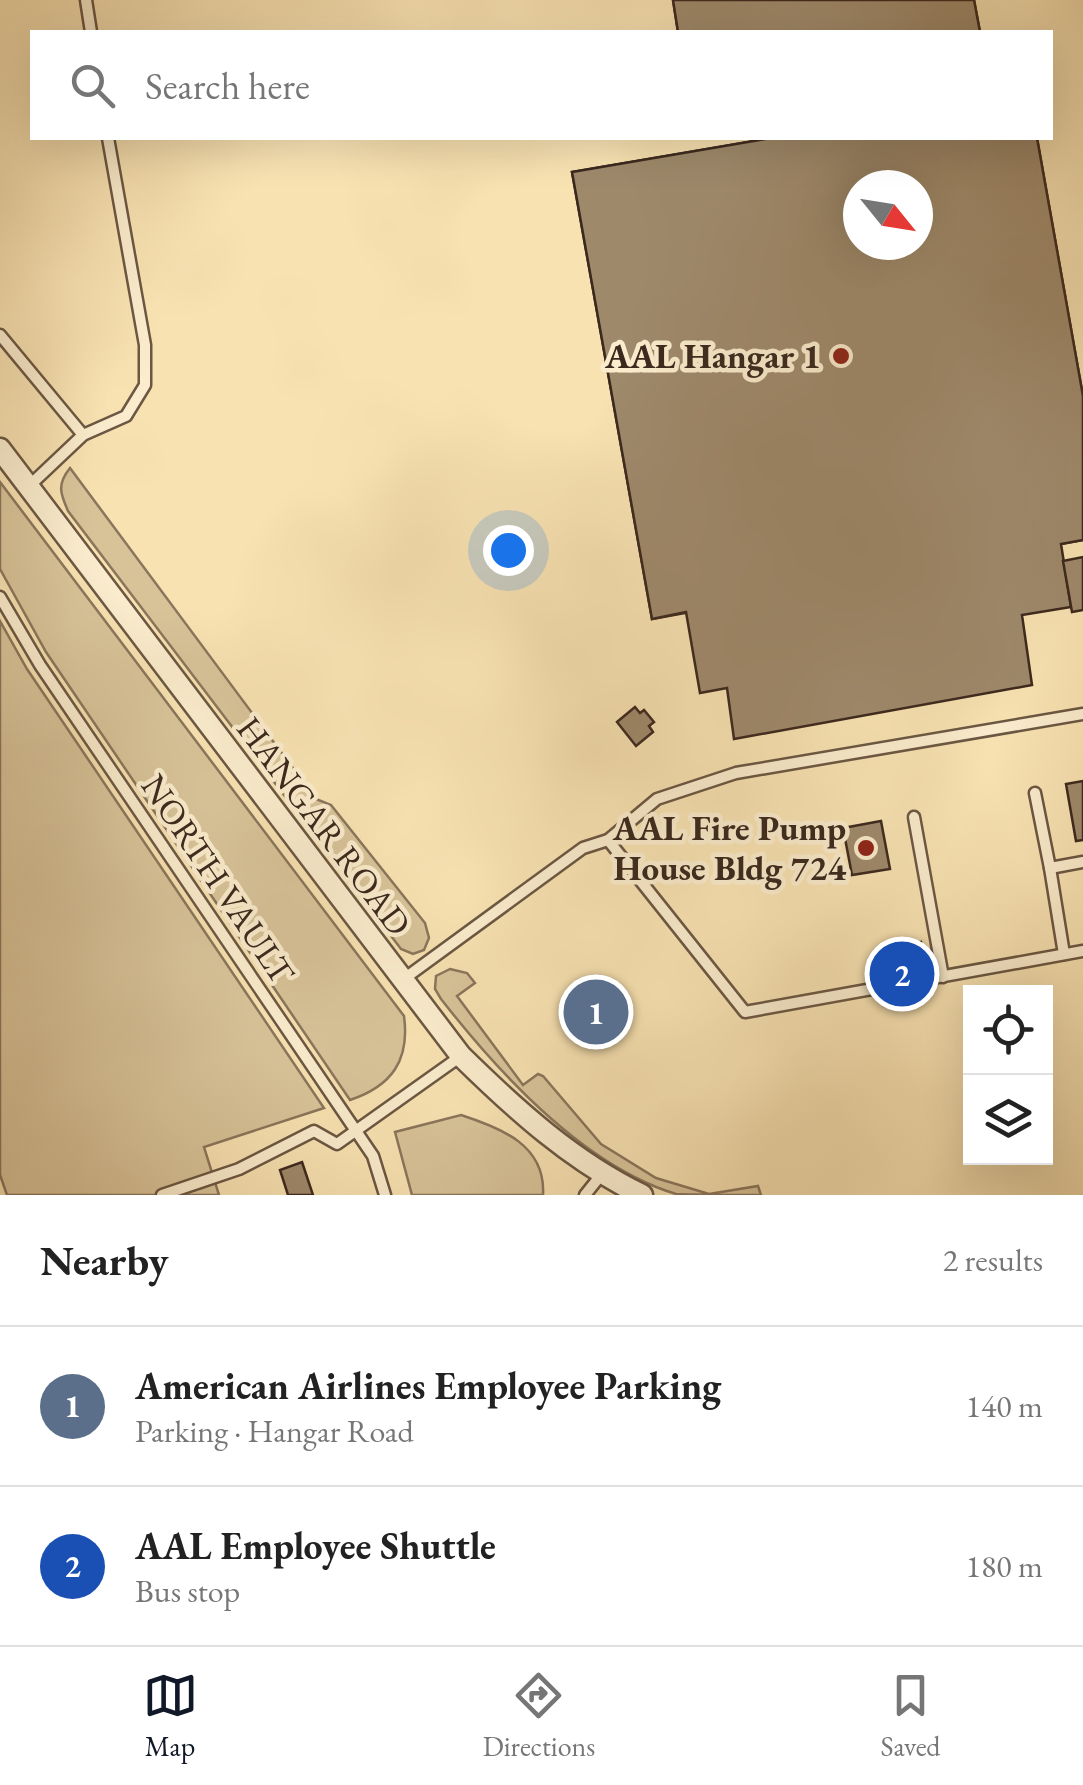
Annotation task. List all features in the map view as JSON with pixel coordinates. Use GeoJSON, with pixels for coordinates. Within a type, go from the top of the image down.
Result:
{"type":"FeatureCollection","features":[{"type":"Feature","properties":{"kind":"street","name":"HANGAR ROAD"},"geometry":{"type":"LineString","coordinates":[[0,449],[460,1056],[520,1114],[602,1176],[642,1195]]}},
{"type":"Feature","properties":{"kind":"lane"},"geometry":{"type":"LineString","coordinates":[[86,0],[91,30]]}},
{"type":"Feature","properties":{"kind":"lane"},"geometry":{"type":"LineString","coordinates":[[27,488],[83,435],[126,416],[145,385],[145,345],[108,140]]}},
{"type":"Feature","properties":{"kind":"lane"},"geometry":{"type":"LineString","coordinates":[[0,335],[83,435]]}},
{"type":"Feature","properties":{"kind":"lane","name":"NORTH VAULT"},"geometry":{"type":"LineString","coordinates":[[0,597],[40,665],[373,1156],[385,1195]]}},
{"type":"Feature","properties":{"kind":"lane"},"geometry":{"type":"LineString","coordinates":[[401,981],[583,848],[608,840],[657,799],[736,774],[1083,714]]}},
{"type":"Feature","properties":{"kind":"lane"},"geometry":{"type":"LineString","coordinates":[[1035,793],[1064,954]]}},
{"type":"Feature","properties":{"kind":"lane"},"geometry":{"type":"LineString","coordinates":[[914,817],[943,977]]}},
{"type":"Feature","properties":{"kind":"lane"},"geometry":{"type":"LineString","coordinates":[[608,840],[744,1012],[1083,951]]}},
{"type":"Feature","properties":{"kind":"lane"},"geometry":{"type":"LineString","coordinates":[[1050,868],[1083,862]]}},
{"type":"Feature","properties":{"kind":"lane"},"geometry":{"type":"LineString","coordinates":[[162,1195],[239,1169],[314,1131],[338,1144],[460,1056]]}},
{"type":"Feature","properties":{"kind":"lane"},"geometry":{"type":"LineString","coordinates":[[585,1195],[602,1176]]}},
{"type":"Feature","properties":{"kind":"shaded area"},"geometry":{"type":"Polygon","coordinates":[[[70,468],[316,799],[331,805],[425,923],[429,938],[424,950],[413,954],[401,949],[68,511],[61,489],[70,468]]]}},
{"type":"Feature","properties":{"kind":"shaded area"},"geometry":{"type":"Polygon","coordinates":[[[0,482],[404,1016],[401,1058],[377,1087],[350,1100],[46,652],[0,569],[0,482]]]}},
{"type":"Feature","properties":{"kind":"shaded area"},"geometry":{"type":"Polygon","coordinates":[[[0,621],[27,669],[324,1108],[204,1147],[219,1195],[7,1195],[0,1175],[0,621]]]}},
{"type":"Feature","properties":{"kind":"shaded area"},"geometry":{"type":"Polygon","coordinates":[[[450,969],[467,973],[475,983],[457,996],[523,1085],[538,1074],[543,1076],[601,1144],[656,1178],[709,1194],[758,1186],[761,1195],[676,1194],[642,1181],[576,1139],[516,1085],[441,999],[435,989],[436,976],[450,969]]]}},
{"type":"Feature","properties":{"kind":"shaded area"},"geometry":{"type":"Polygon","coordinates":[[[461,1115],[505,1133],[529,1151],[542,1178],[543,1195],[412,1195],[395,1132],[461,1115]]]}},
{"type":"Feature","properties":{"kind":"building"},"geometry":{"type":"Polygon","coordinates":[[[673,0],[974,0],[980,30],[951,30],[948,15],[861,30],[678,30],[673,0]]]}},
{"type":"Feature","properties":{"kind":"building"},"geometry":{"type":"Polygon","coordinates":[[[673,0],[974,0],[980,30],[678,30],[673,0]]]}},
{"type":"Feature","properties":{"kind":"building","name":"AAL Hangar 1"},"geometry":{"type":"Polygon","coordinates":[[[759,140],[1037,140],[1083,396],[1083,540],[652,619],[572,172],[759,140]]]}},
{"type":"Feature","properties":{"kind":"building","name":"AAL Hangar 1"},"geometry":{"type":"Polygon","coordinates":[[[759,140],[1037,140],[1083,396],[1083,540],[1061,544],[1071,607],[1022,615],[1032,685],[734,739],[727,688],[700,693],[686,612],[652,619],[572,172],[759,140]]]}},
{"type":"Feature","properties":{"kind":"building"},"geometry":{"type":"Polygon","coordinates":[[[1083,557],[1083,610],[1072,612],[1063,561],[1083,557]]]}},
{"type":"Feature","properties":{"kind":"building"},"geometry":{"type":"Polygon","coordinates":[[[635,707],[640,713],[644,710],[654,722],[649,726],[653,732],[636,746],[617,722],[635,707]]]}},
{"type":"Feature","properties":{"kind":"building"},"geometry":{"type":"Polygon","coordinates":[[[1083,781],[1083,840],[1076,841],[1066,784],[1083,781]]]}},
{"type":"Feature","properties":{"kind":"building","name":"AAL Fire Pump House Bldg 724"},"geometry":{"type":"Polygon","coordinates":[[[881,821],[890,869],[852,875],[843,828],[881,821]]]}},
{"type":"Feature","properties":{"kind":"building"},"geometry":{"type":"Polygon","coordinates":[[[921,942],[925,965],[885,973],[880,949],[921,942]]]}},
{"type":"Feature","properties":{"kind":"building"},"geometry":{"type":"Polygon","coordinates":[[[302,1162],[313,1195],[288,1195],[280,1170],[302,1162]]]}},
{"type":"Feature","properties":{"kind":"place","name":"AAL Hangar 1"},"geometry":{"type":"Point","coordinates":[841,356]}},
{"type":"Feature","properties":{"kind":"place","name":"AAL Fire Pump House Bldg 724"},"geometry":{"type":"Point","coordinates":[866,848]}},
{"type":"Feature","properties":{"kind":"place","name":"AAL Employee Shuttle"},"geometry":{"type":"Point","coordinates":[902,974]}},
{"type":"Feature","properties":{"kind":"place","name":"American Airlines Employee Parking"},"geometry":{"type":"Point","coordinates":[596,1012]}}]}
